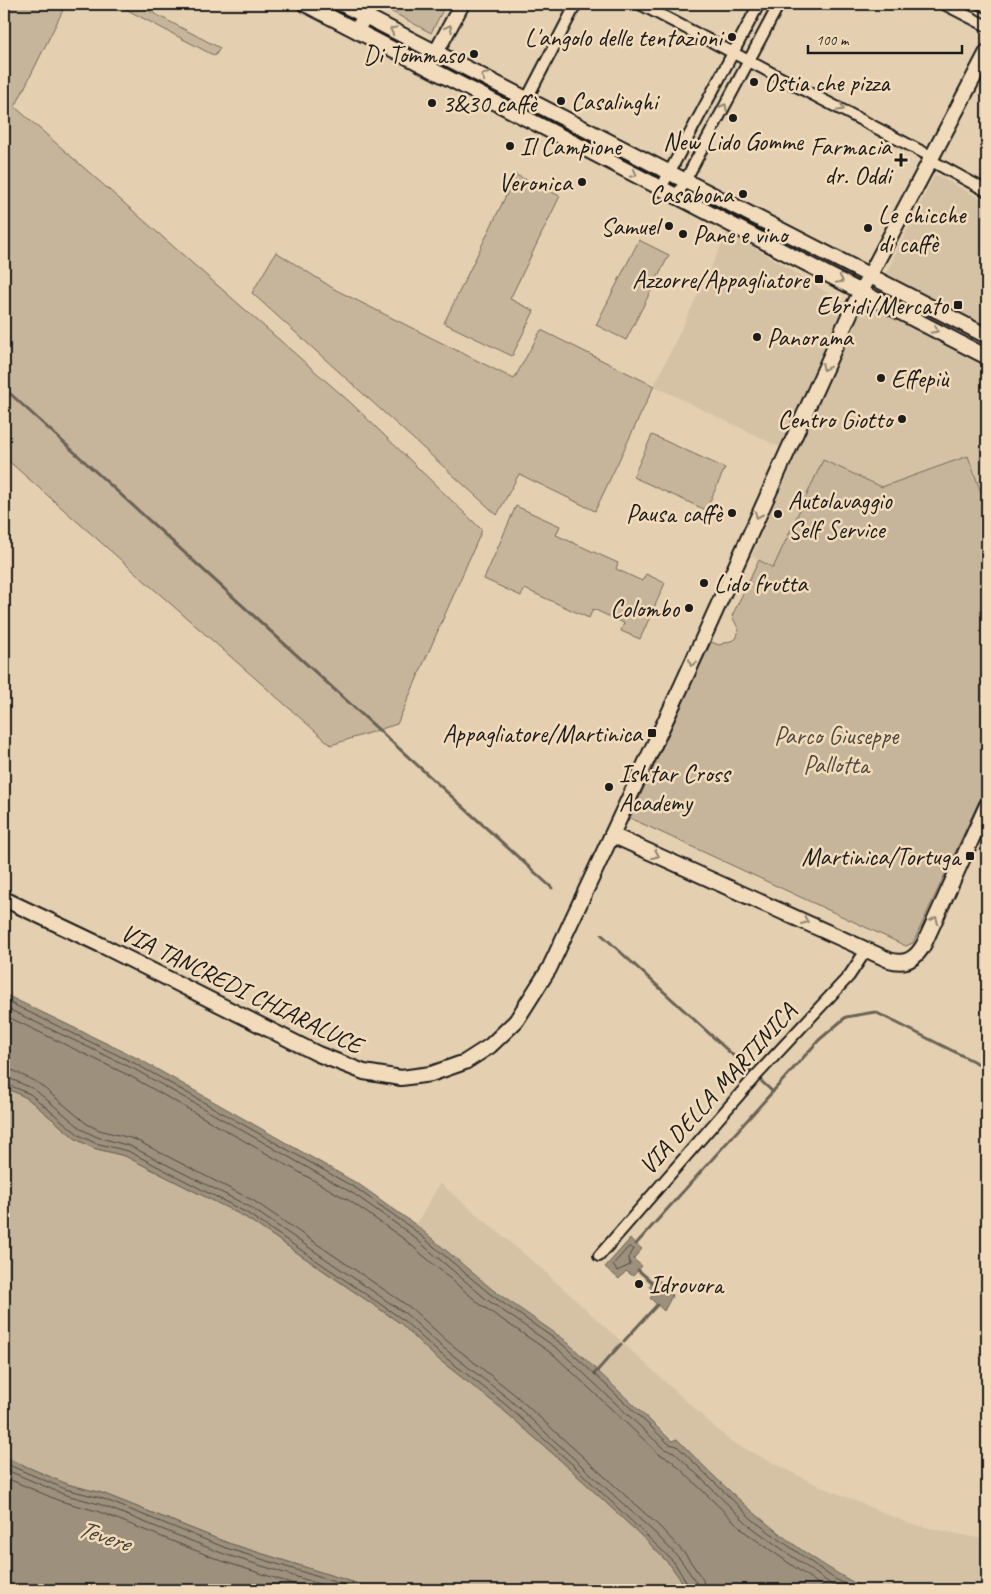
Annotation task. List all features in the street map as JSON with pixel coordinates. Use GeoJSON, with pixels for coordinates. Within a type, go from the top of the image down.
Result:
{"type":"FeatureCollection","features":[{"type":"Feature","properties":{"kind":"street"},"geometry":{"type":"LineString","coordinates":[[305,4],[987,357]]}},
{"type":"Feature","properties":{"kind":"street"},"geometry":{"type":"LineString","coordinates":[[342,4],[368,9],[437,52],[982,333],[967,347]]}},
{"type":"Feature","properties":{"kind":"street"},"geometry":{"type":"LineString","coordinates":[[429,68],[462,4]]}},
{"type":"Feature","properties":{"kind":"street"},"geometry":{"type":"LineString","coordinates":[[519,114],[576,4]]}},
{"type":"Feature","properties":{"kind":"street"},"geometry":{"type":"LineString","coordinates":[[640,4],[734,52],[931,158],[987,191]]}},
{"type":"Feature","properties":{"kind":"street"},"geometry":{"type":"LineString","coordinates":[[661,188],[759,4]]}},
{"type":"Feature","properties":{"kind":"street"},"geometry":{"type":"LineString","coordinates":[[677,196],[779,4]]}},
{"type":"Feature","properties":{"kind":"street"},"geometry":{"type":"LineString","coordinates":[[944,4],[987,26]]}},
{"type":"Feature","properties":{"kind":"street"},"geometry":{"type":"LineString","coordinates":[[981,4],[987,7]]}},
{"type":"Feature","properties":{"kind":"street"},"geometry":{"type":"LineString","coordinates":[[357,31],[368,9]]}},
{"type":"Feature","properties":{"kind":"street","name":"VIA TANCREDI CHIARALUCE"},"geometry":{"type":"LineString","coordinates":[[4,899],[342,1065],[374,1074],[416,1077],[465,1062],[490,1046],[516,1021],[549,969],[612,836],[861,292],[987,52]]}},
{"type":"Feature","properties":{"kind":"street"},"geometry":{"type":"LineString","coordinates":[[612,836],[896,962],[908,961],[918,955],[987,805]]}},
{"type":"Feature","properties":{"kind":"street","name":"VIA DELLA MARTINICA"},"geometry":{"type":"LineString","coordinates":[[599,1256],[756,1076],[849,976],[867,949]]}},
{"type":"Feature","properties":{"kind":"shaded area"},"geometry":{"type":"Polygon","coordinates":[[[935,174],[987,202],[987,509],[968,456],[882,487],[824,460],[773,568],[752,556],[796,455],[654,386],[728,231],[865,316],[935,174]]]}},
{"type":"Feature","properties":{"kind":"shaded area"},"geometry":{"type":"Polygon","coordinates":[[[440,1183],[543,1270],[730,1441],[811,1482],[910,1524],[987,1540],[987,1590],[868,1590],[831,1571],[758,1518],[565,1340],[493,1290],[416,1225],[440,1183]]]}},
{"type":"Feature","properties":{"kind":"green space"},"geometry":{"type":"Polygon","coordinates":[[[4,4],[66,4],[15,107],[351,403],[482,530],[397,724],[331,745],[4,457],[4,4]]]}},
{"type":"Feature","properties":{"kind":"green space"},"geometry":{"type":"Polygon","coordinates":[[[116,4],[136,4],[220,48],[215,56],[116,4]]]}},
{"type":"Feature","properties":{"kind":"green space"},"geometry":{"type":"Polygon","coordinates":[[[388,4],[446,4],[431,33],[385,8],[388,4]]]}},
{"type":"Feature","properties":{"kind":"green space"},"geometry":{"type":"Polygon","coordinates":[[[516,175],[560,196],[510,299],[534,311],[512,356],[444,323],[516,175]]]}},
{"type":"Feature","properties":{"kind":"green space"},"geometry":{"type":"Polygon","coordinates":[[[639,240],[669,255],[626,340],[596,325],[639,240]]]}},
{"type":"Feature","properties":{"kind":"green space"},"geometry":{"type":"Polygon","coordinates":[[[276,252],[336,290],[514,379],[541,330],[654,386],[595,511],[519,474],[497,515],[252,293],[276,252]]]}},
{"type":"Feature","properties":{"kind":"green space"},"geometry":{"type":"Polygon","coordinates":[[[890,296],[951,327],[953,331],[951,332],[888,301],[890,296]]]}},
{"type":"Feature","properties":{"kind":"green space"},"geometry":{"type":"Polygon","coordinates":[[[652,435],[725,468],[706,510],[633,477],[652,435]]]}},
{"type":"Feature","properties":{"kind":"green space","name":"Parco Giuseppe Pallotta"},"geometry":{"type":"Polygon","coordinates":[[[968,456],[987,509],[987,784],[913,943],[906,946],[630,818],[711,642],[719,645],[736,639],[739,630],[732,616],[759,560],[773,568],[823,460],[882,487],[968,456]]]}},
{"type":"Feature","properties":{"kind":"green space"},"geometry":{"type":"Polygon","coordinates":[[[516,506],[560,526],[556,535],[618,563],[616,569],[642,581],[646,574],[665,583],[640,639],[621,631],[624,623],[593,609],[589,618],[525,589],[521,596],[484,579],[516,506]]]}},
{"type":"Feature","properties":{"kind":"green space"},"geometry":{"type":"Polygon","coordinates":[[[4,1087],[27,1098],[76,1139],[93,1148],[125,1156],[245,1217],[400,1323],[433,1355],[501,1408],[569,1468],[648,1542],[671,1566],[688,1590],[378,1590],[228,1543],[102,1493],[67,1484],[4,1457],[4,1087]]]}},
{"type":"Feature","properties":{"kind":"water"},"geometry":{"type":"Polygon","coordinates":[[[4,994],[139,1059],[360,1185],[416,1225],[493,1290],[565,1340],[672,1441],[677,1439],[720,1482],[766,1523],[815,1559],[868,1590],[688,1590],[671,1566],[648,1542],[569,1468],[501,1408],[433,1355],[400,1323],[245,1217],[125,1156],[93,1148],[76,1139],[27,1098],[4,1087],[4,994]]]}},
{"type":"Feature","properties":{"kind":"water"},"geometry":{"type":"Polygon","coordinates":[[[630,1239],[642,1249],[633,1259],[642,1266],[633,1276],[626,1271],[619,1279],[605,1267],[630,1239]]]}},
{"type":"Feature","properties":{"kind":"water"},"geometry":{"type":"Polygon","coordinates":[[[656,1278],[669,1289],[672,1296],[664,1311],[650,1298],[654,1293],[649,1286],[656,1278]]]}},
{"type":"Feature","properties":{"kind":"water","name":"Tevere"},"geometry":{"type":"Polygon","coordinates":[[[4,1457],[67,1484],[102,1493],[228,1543],[378,1590],[4,1590],[4,1457]]]}},
{"type":"Feature","properties":{"kind":"waterway"},"geometry":{"type":"LineString","coordinates":[[4,388],[552,888]]}},
{"type":"Feature","properties":{"kind":"waterway"},"geometry":{"type":"LineString","coordinates":[[602,935],[773,1092]]}},
{"type":"Feature","properties":{"kind":"waterway"},"geometry":{"type":"LineString","coordinates":[[636,1244],[819,1040],[846,1017],[875,1012],[987,1068]]}},
{"type":"Feature","properties":{"kind":"waterway"},"geometry":{"type":"LineString","coordinates":[[638,1270],[652,1282]]}},
{"type":"Feature","properties":{"kind":"waterway"},"geometry":{"type":"LineString","coordinates":[[624,1341],[657,1305]]}},
{"type":"Feature","properties":{"kind":"waterway"},"geometry":{"type":"LineString","coordinates":[[595,1373],[621,1344]]}},
{"type":"Feature","properties":{"kind":"place","name":"L'angolo delle tentazioni"},"geometry":{"type":"Point","coordinates":[732,37]}},
{"type":"Feature","properties":{"kind":"place","name":"Di Tommaso"},"geometry":{"type":"Point","coordinates":[474,54]}},
{"type":"Feature","properties":{"kind":"place","name":"Ostia che pizza"},"geometry":{"type":"Point","coordinates":[754,82]}},
{"type":"Feature","properties":{"kind":"place","name":"Casalinghi"},"geometry":{"type":"Point","coordinates":[561,101]}},
{"type":"Feature","properties":{"kind":"place","name":"3&30 caffè"},"geometry":{"type":"Point","coordinates":[432,103]}},
{"type":"Feature","properties":{"kind":"place","name":"New Lido Gomme"},"geometry":{"type":"Point","coordinates":[733,118]}},
{"type":"Feature","properties":{"kind":"place","name":"Il Campione"},"geometry":{"type":"Point","coordinates":[510,146]}},
{"type":"Feature","properties":{"kind":"place","name":"Farmacia dr. Oddi"},"geometry":{"type":"Point","coordinates":[901,160]}},
{"type":"Feature","properties":{"kind":"place","name":"Veronica"},"geometry":{"type":"Point","coordinates":[582,182]}},
{"type":"Feature","properties":{"kind":"place","name":"Casabona"},"geometry":{"type":"Point","coordinates":[743,194]}},
{"type":"Feature","properties":{"kind":"place","name":"Samuel"},"geometry":{"type":"Point","coordinates":[669,226]}},
{"type":"Feature","properties":{"kind":"place","name":"Le chicche di caffè"},"geometry":{"type":"Point","coordinates":[868,228]}},
{"type":"Feature","properties":{"kind":"place","name":"Pane e vino"},"geometry":{"type":"Point","coordinates":[683,234]}},
{"type":"Feature","properties":{"kind":"place","name":"Azzorre/Appagliatore"},"geometry":{"type":"Point","coordinates":[819,279]}},
{"type":"Feature","properties":{"kind":"place","name":"Ebridi/Mercato"},"geometry":{"type":"Point","coordinates":[958,305]}},
{"type":"Feature","properties":{"kind":"place","name":"Panorama"},"geometry":{"type":"Point","coordinates":[757,337]}},
{"type":"Feature","properties":{"kind":"place","name":"Effepiù"},"geometry":{"type":"Point","coordinates":[881,378]}},
{"type":"Feature","properties":{"kind":"place","name":"Centro Giotto"},"geometry":{"type":"Point","coordinates":[902,419]}},
{"type":"Feature","properties":{"kind":"place","name":"Pausa caffè"},"geometry":{"type":"Point","coordinates":[732,513]}},
{"type":"Feature","properties":{"kind":"place","name":"Autolavaggio Self Service"},"geometry":{"type":"Point","coordinates":[778,514]}},
{"type":"Feature","properties":{"kind":"place","name":"Lido frutta"},"geometry":{"type":"Point","coordinates":[704,583]}},
{"type":"Feature","properties":{"kind":"place","name":"Colombo"},"geometry":{"type":"Point","coordinates":[689,608]}},
{"type":"Feature","properties":{"kind":"place","name":"Appagliatore/Martinica"},"geometry":{"type":"Point","coordinates":[652,733]}},
{"type":"Feature","properties":{"kind":"place","name":"Ishtar Cross Academy"},"geometry":{"type":"Point","coordinates":[609,787]}},
{"type":"Feature","properties":{"kind":"place","name":"Martinica/Tortuga"},"geometry":{"type":"Point","coordinates":[970,856]}},
{"type":"Feature","properties":{"kind":"place","name":"Idrovora"},"geometry":{"type":"Point","coordinates":[639,1284]}}]}
